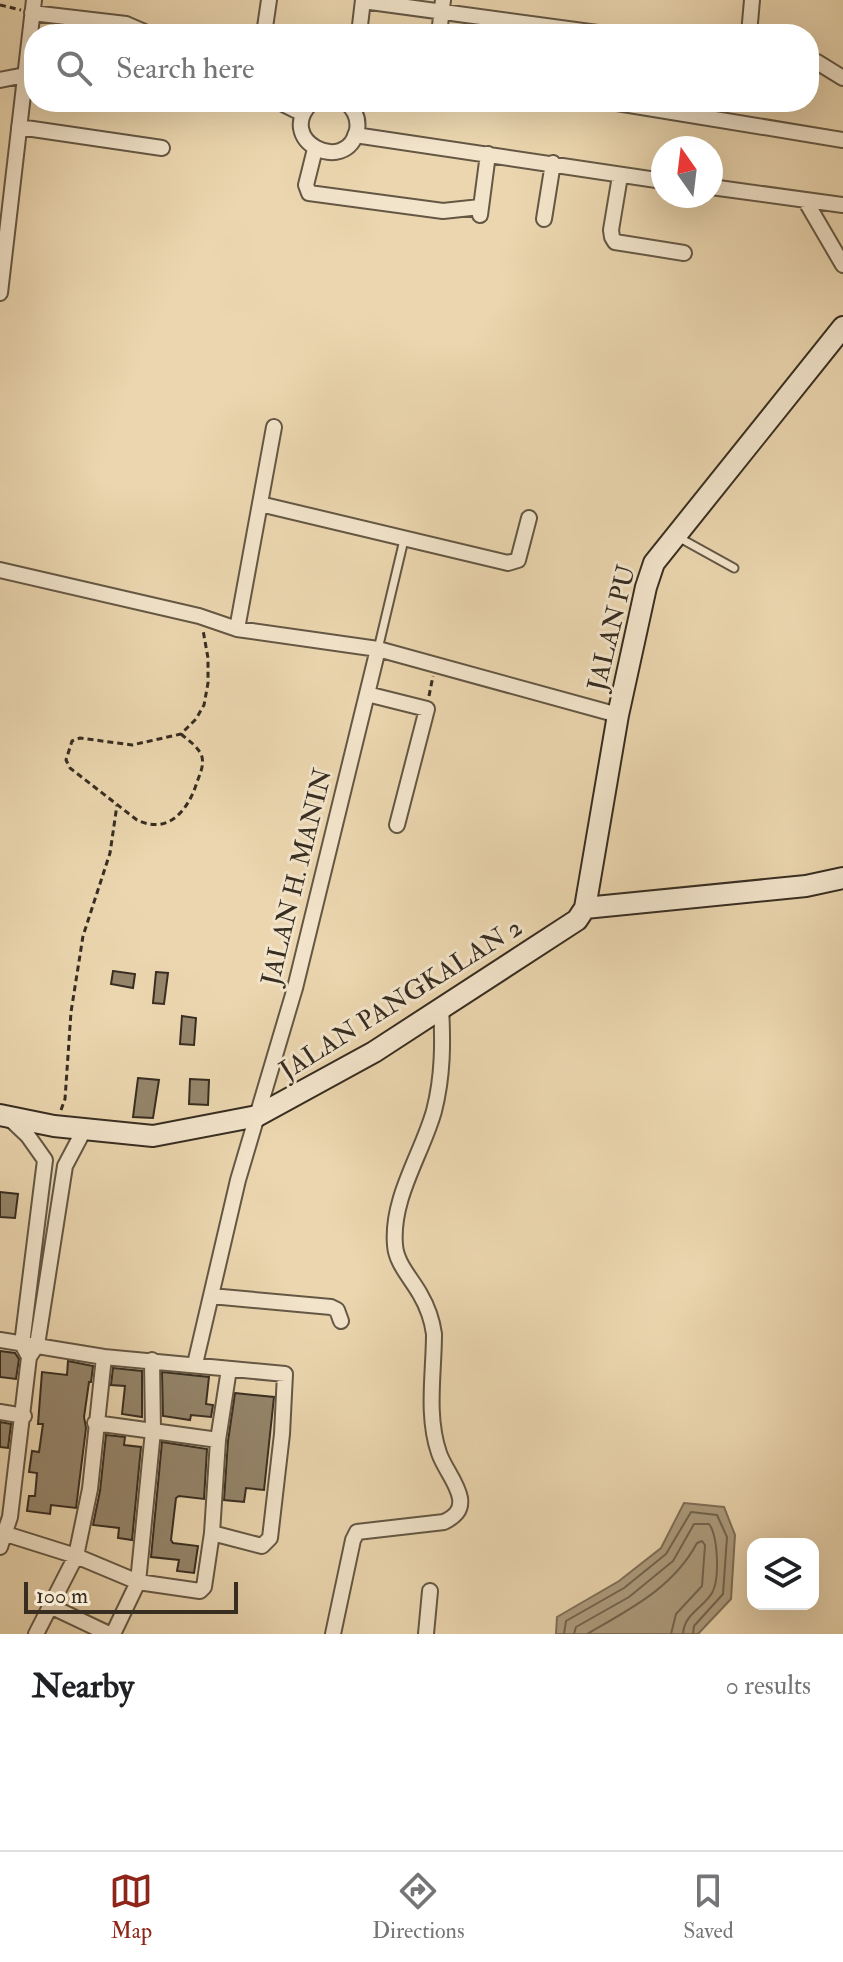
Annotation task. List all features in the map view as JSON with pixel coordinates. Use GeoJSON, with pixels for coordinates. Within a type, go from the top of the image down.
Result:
{"type":"FeatureCollection","features":[{"type":"Feature","properties":{"kind":"street"},"geometry":{"type":"LineString","coordinates":[[265,24],[269,0]]}},
{"type":"Feature","properties":{"kind":"street"},"geometry":{"type":"LineString","coordinates":[[360,24],[363,0],[442,6],[547,24]]}},
{"type":"Feature","properties":{"kind":"street"},"geometry":{"type":"LineString","coordinates":[[750,24],[752,0]]}},
{"type":"Feature","properties":{"kind":"street"},"geometry":{"type":"LineString","coordinates":[[33,7],[126,24]]}},
{"type":"Feature","properties":{"kind":"street"},"geometry":{"type":"LineString","coordinates":[[819,63],[843,78]]}},
{"type":"Feature","properties":{"kind":"street"},"geometry":{"type":"LineString","coordinates":[[0,80],[24,75]]}},
{"type":"Feature","properties":{"kind":"street"},"geometry":{"type":"LineString","coordinates":[[0,293],[24,84]]}},
{"type":"Feature","properties":{"kind":"street"},"geometry":{"type":"LineString","coordinates":[[307,112],[301,130],[304,137],[315,149],[331,153],[352,142],[357,119],[354,112]]}},
{"type":"Feature","properties":{"kind":"street"},"geometry":{"type":"LineString","coordinates":[[672,112],[843,140]]}},
{"type":"Feature","properties":{"kind":"street"},"geometry":{"type":"LineString","coordinates":[[19,127],[162,148]]}},
{"type":"Feature","properties":{"kind":"street"},"geometry":{"type":"LineString","coordinates":[[355,135],[651,180]]}},
{"type":"Feature","properties":{"kind":"street"},"geometry":{"type":"LineString","coordinates":[[315,149],[306,185],[309,193],[443,211],[480,211],[488,154]]}},
{"type":"Feature","properties":{"kind":"street"},"geometry":{"type":"LineString","coordinates":[[544,219],[553,163]]}},
{"type":"Feature","properties":{"kind":"street"},"geometry":{"type":"LineString","coordinates":[[620,176],[611,230],[615,242],[684,253]]}},
{"type":"Feature","properties":{"kind":"street"},"geometry":{"type":"LineString","coordinates":[[723,189],[843,205]]}},
{"type":"Feature","properties":{"kind":"street"},"geometry":{"type":"LineString","coordinates":[[805,200],[843,265]]}},
{"type":"Feature","properties":{"kind":"street","name":"JALAN PU"},"geometry":{"type":"LineString","coordinates":[[585,908],[618,715],[654,563],[843,327]]}},
{"type":"Feature","properties":{"kind":"street"},"geometry":{"type":"LineString","coordinates":[[237,629],[274,427]]}},
{"type":"Feature","properties":{"kind":"street"},"geometry":{"type":"LineString","coordinates":[[260,504],[508,563],[518,560],[529,518]]}},
{"type":"Feature","properties":{"kind":"street"},"geometry":{"type":"LineString","coordinates":[[0,570],[199,616],[237,629],[378,649],[618,715]]}},
{"type":"Feature","properties":{"kind":"street","name":"JALAN H. MANIN"},"geometry":{"type":"LineString","coordinates":[[195,1364],[238,1180],[295,988],[378,649]]}},
{"type":"Feature","properties":{"kind":"street"},"geometry":{"type":"LineString","coordinates":[[367,694],[427,709],[397,825]]}},
{"type":"Feature","properties":{"kind":"street"},"geometry":{"type":"LineString","coordinates":[[585,908],[806,886],[843,878]]}},
{"type":"Feature","properties":{"kind":"street","name":"JALAN PANGKALAN 2"},"geometry":{"type":"LineString","coordinates":[[3,1115],[54,1126],[153,1136],[257,1116],[374,1052],[573,923],[585,908]]}},
{"type":"Feature","properties":{"kind":"street"},"geometry":{"type":"LineString","coordinates":[[333,1634],[349,1555],[357,1532],[444,1522],[454,1517],[459,1509],[460,1499],[439,1452],[432,1423],[432,1320],[396,1254],[395,1244],[398,1213],[434,1111],[443,1051],[441,1007]]}},
{"type":"Feature","properties":{"kind":"street"},"geometry":{"type":"LineString","coordinates":[[3,1115],[28,1136],[45,1160],[24,1416],[3,1541],[76,1556],[138,1582],[200,1591],[204,1587],[212,1533],[218,1440],[229,1369]]}},
{"type":"Feature","properties":{"kind":"street"},"geometry":{"type":"LineString","coordinates":[[29,1348],[65,1166],[84,1130]]}},
{"type":"Feature","properties":{"kind":"street"},"geometry":{"type":"LineString","coordinates":[[45,1165],[65,1166]]}},
{"type":"Feature","properties":{"kind":"street"},"geometry":{"type":"LineString","coordinates":[[211,1296],[329,1306],[336,1308],[341,1321]]}},
{"type":"Feature","properties":{"kind":"street"},"geometry":{"type":"LineString","coordinates":[[0,1340],[29,1348],[104,1357],[285,1374],[282,1434],[270,1538],[262,1546],[212,1533]]}},
{"type":"Feature","properties":{"kind":"street"},"geometry":{"type":"LineString","coordinates":[[36,1634],[76,1556],[90,1489],[104,1357]]}},
{"type":"Feature","properties":{"kind":"street"},"geometry":{"type":"LineString","coordinates":[[50,1606],[111,1634],[138,1582],[153,1431],[152,1360]]}},
{"type":"Feature","properties":{"kind":"street"},"geometry":{"type":"LineString","coordinates":[[0,1412],[24,1416]]}},
{"type":"Feature","properties":{"kind":"street"},"geometry":{"type":"LineString","coordinates":[[95,1423],[218,1440]]}},
{"type":"Feature","properties":{"kind":"street"},"geometry":{"type":"LineString","coordinates":[[426,1634],[430,1591]]}},
{"type":"Feature","properties":{"kind":"lane"},"geometry":{"type":"LineString","coordinates":[[676,536],[734,568]]}},
{"type":"Feature","properties":{"kind":"lane"},"geometry":{"type":"LineString","coordinates":[[378,649],[403,544]]}},
{"type":"Feature","properties":{"kind":"path"},"geometry":{"type":"LineString","coordinates":[[0,5],[33,7]]}},
{"type":"Feature","properties":{"kind":"path"},"geometry":{"type":"LineString","coordinates":[[181,734],[197,747],[202,757],[202,767],[194,791],[182,811],[172,820],[159,825],[149,826],[117,805],[70,768],[66,760],[72,741],[80,738],[132,745],[181,734],[196,719],[204,705],[208,683],[208,658],[199,616]]}},
{"type":"Feature","properties":{"kind":"path"},"geometry":{"type":"LineString","coordinates":[[427,709],[435,665]]}},
{"type":"Feature","properties":{"kind":"path"},"geometry":{"type":"LineString","coordinates":[[54,1126],[65,1099],[71,1012],[83,936],[110,853],[117,805]]}},
{"type":"Feature","properties":{"kind":"water"},"geometry":{"type":"Polygon","coordinates":[[[684,1503],[724,1507],[735,1535],[731,1599],[698,1634],[556,1634],[557,1617],[619,1581],[661,1548],[684,1503]]]}},
{"type":"Feature","properties":{"kind":"building"},"geometry":{"type":"Polygon","coordinates":[[[113,971],[135,974],[133,988],[111,984],[113,971]]]}},
{"type":"Feature","properties":{"kind":"building"},"geometry":{"type":"Polygon","coordinates":[[[156,972],[168,973],[164,1004],[153,1003],[156,972]]]}},
{"type":"Feature","properties":{"kind":"building"},"geometry":{"type":"Polygon","coordinates":[[[182,1016],[196,1018],[194,1045],[180,1044],[182,1016]]]}},
{"type":"Feature","properties":{"kind":"building"},"geometry":{"type":"Polygon","coordinates":[[[138,1078],[159,1080],[153,1118],[133,1117],[138,1078]]]}},
{"type":"Feature","properties":{"kind":"building"},"geometry":{"type":"Polygon","coordinates":[[[190,1079],[209,1080],[208,1105],[189,1104],[190,1079]]]}},
{"type":"Feature","properties":{"kind":"building"},"geometry":{"type":"Polygon","coordinates":[[[0,1192],[18,1194],[15,1218],[0,1217],[0,1192]]]}},
{"type":"Feature","properties":{"kind":"building"},"geometry":{"type":"Polygon","coordinates":[[[0,1351],[15,1353],[19,1359],[16,1379],[0,1377],[0,1351]]]}},
{"type":"Feature","properties":{"kind":"building"},"geometry":{"type":"Polygon","coordinates":[[[68,1361],[93,1366],[84,1417],[86,1428],[76,1508],[51,1505],[50,1514],[27,1511],[29,1496],[35,1496],[37,1473],[29,1472],[32,1451],[39,1452],[43,1424],[38,1424],[42,1372],[67,1375],[68,1361]]]}},
{"type":"Feature","properties":{"kind":"building"},"geometry":{"type":"Polygon","coordinates":[[[113,1368],[142,1371],[142,1417],[122,1414],[125,1386],[111,1385],[113,1368]]]}},
{"type":"Feature","properties":{"kind":"building"},"geometry":{"type":"Polygon","coordinates":[[[162,1372],[209,1377],[206,1404],[213,1405],[211,1417],[191,1415],[190,1420],[163,1416],[162,1372]]]}},
{"type":"Feature","properties":{"kind":"building"},"geometry":{"type":"Polygon","coordinates":[[[235,1393],[274,1397],[264,1490],[246,1488],[244,1502],[224,1500],[235,1393]]]}},
{"type":"Feature","properties":{"kind":"building"},"geometry":{"type":"Polygon","coordinates":[[[0,1422],[11,1424],[8,1448],[0,1447],[0,1422]]]}},
{"type":"Feature","properties":{"kind":"building"},"geometry":{"type":"Polygon","coordinates":[[[106,1435],[125,1437],[124,1445],[141,1447],[132,1540],[118,1538],[119,1528],[93,1525],[106,1435]]]}},
{"type":"Feature","properties":{"kind":"building"},"geometry":{"type":"Polygon","coordinates":[[[162,1442],[207,1449],[204,1499],[176,1498],[171,1540],[173,1543],[198,1546],[194,1573],[177,1571],[179,1560],[151,1557],[162,1442]]]}}]}
